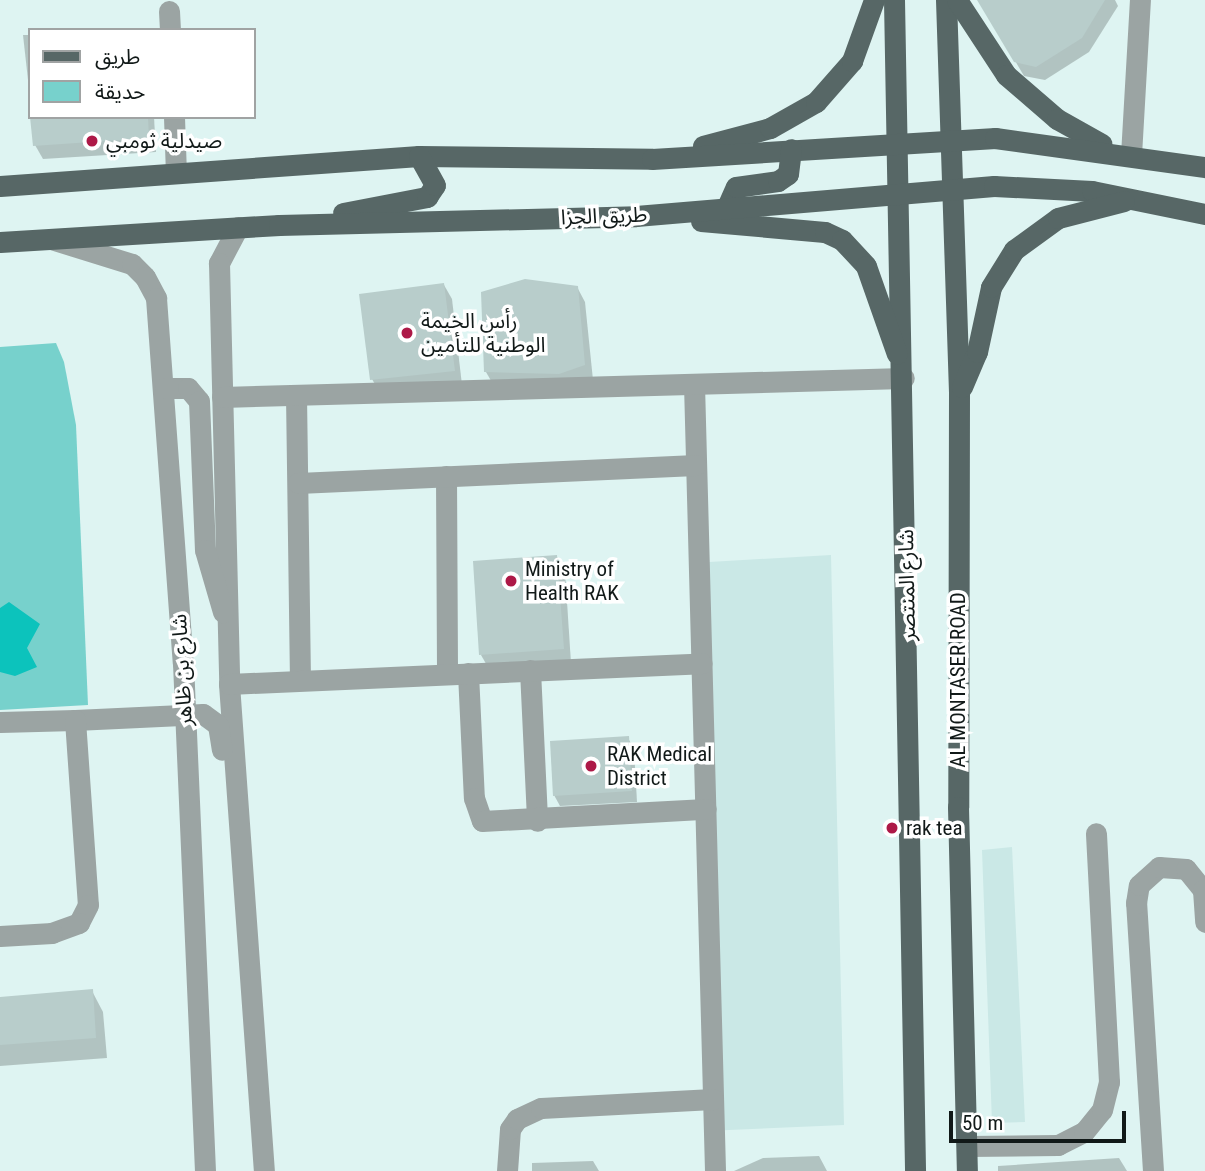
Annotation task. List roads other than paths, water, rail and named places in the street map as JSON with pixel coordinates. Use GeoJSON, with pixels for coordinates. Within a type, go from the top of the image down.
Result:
{"type":"FeatureCollection","features":[{"type":"Feature","properties":{"kind":"main road"},"geometry":{"type":"LineString","coordinates":[[652,159],[770,128],[816,103],[852,61],[874,0]]}},
{"type":"Feature","properties":{"kind":"main road","name":"شارع المنتصر"},"geometry":{"type":"LineString","coordinates":[[894,0],[904,378],[915,1171]]}},
{"type":"Feature","properties":{"kind":"main road"},"geometry":{"type":"LineString","coordinates":[[946,0],[952,190]]}},
{"type":"Feature","properties":{"kind":"main road"},"geometry":{"type":"LineString","coordinates":[[957,0],[981,43],[1030,99],[1066,125],[1124,153]]}},
{"type":"Feature","properties":{"kind":"main road"},"geometry":{"type":"LineString","coordinates":[[0,186],[419,156],[652,159],[995,138],[1124,153],[1205,167]]}},
{"type":"Feature","properties":{"kind":"main road"},"geometry":{"type":"LineString","coordinates":[[726,209],[727,199],[736,187],[778,181],[788,174],[791,149]]}},
{"type":"Feature","properties":{"kind":"main road"},"geometry":{"type":"LineString","coordinates":[[279,225],[428,197],[435,185],[419,156]]}},
{"type":"Feature","properties":{"kind":"main road","name":"طريق الجزا"},"geometry":{"type":"LineString","coordinates":[[0,242],[279,225],[636,216],[952,190],[1047,186],[1134,199],[1205,214]]}},
{"type":"Feature","properties":{"kind":"main road","name":"AL MONTASER ROAD"},"geometry":{"type":"LineString","coordinates":[[952,190],[959,392],[958,807],[967,1171]]}},
{"type":"Feature","properties":{"kind":"main road"},"geometry":{"type":"LineString","coordinates":[[959,392],[977,352],[991,287],[1014,250],[1058,218],[1134,199]]}},
{"type":"Feature","properties":{"kind":"main road"},"geometry":{"type":"LineString","coordinates":[[636,216],[825,232],[842,240],[866,266],[875,285],[904,378]]}},
{"type":"Feature","properties":{"kind":"street"},"geometry":{"type":"LineString","coordinates":[[1124,153],[1140,0]]}},
{"type":"Feature","properties":{"kind":"street"},"geometry":{"type":"LineString","coordinates":[[173,119],[176,173]]}},
{"type":"Feature","properties":{"kind":"street"},"geometry":{"type":"LineString","coordinates":[[238,227],[219,263],[227,620],[240,883],[264,1171]]}},
{"type":"Feature","properties":{"kind":"street","name":"شارع بن ظاهر"},"geometry":{"type":"LineString","coordinates":[[49,239],[132,264],[145,277],[156,298],[185,716],[205,1171]]}},
{"type":"Feature","properties":{"kind":"street"},"geometry":{"type":"LineString","coordinates":[[222,397],[904,378]]}},
{"type":"Feature","properties":{"kind":"street"},"geometry":{"type":"LineString","coordinates":[[694,384],[715,1171]]}},
{"type":"Feature","properties":{"kind":"street"},"geometry":{"type":"LineString","coordinates":[[164,388],[188,388],[199,401],[206,562],[227,620]]}},
{"type":"Feature","properties":{"kind":"street"},"geometry":{"type":"LineString","coordinates":[[296,395],[300,680]]}},
{"type":"Feature","properties":{"kind":"street"},"geometry":{"type":"LineString","coordinates":[[298,483],[696,465]]}},
{"type":"Feature","properties":{"kind":"street"},"geometry":{"type":"LineString","coordinates":[[446,476],[447,674]]}},
{"type":"Feature","properties":{"kind":"street"},"geometry":{"type":"LineString","coordinates":[[229,684],[702,663]]}},
{"type":"Feature","properties":{"kind":"street"},"geometry":{"type":"LineString","coordinates":[[530,670],[537,821]]}},
{"type":"Feature","properties":{"kind":"street"},"geometry":{"type":"LineString","coordinates":[[468,673],[475,810],[482,821],[537,821],[706,808]]}},
{"type":"Feature","properties":{"kind":"street"},"geometry":{"type":"LineString","coordinates":[[0,722],[208,716],[220,729],[226,838],[240,883]]}},
{"type":"Feature","properties":{"kind":"street"},"geometry":{"type":"LineString","coordinates":[[0,936],[52,933],[79,923],[88,905],[75,720]]}},
{"type":"Feature","properties":{"kind":"street"},"geometry":{"type":"LineString","coordinates":[[967,1146],[1058,1144],[1084,1132],[1102,1110],[1109,1082],[1096,833]]}},
{"type":"Feature","properties":{"kind":"street"},"geometry":{"type":"LineString","coordinates":[[1153,1171],[1136,903],[1144,878],[1168,866],[1193,875],[1203,890],[1205,922]]}},
{"type":"Feature","properties":{"kind":"street"},"geometry":{"type":"LineString","coordinates":[[507,1171],[510,1129],[517,1119],[541,1108],[713,1099]]}},
{"type":"Feature","properties":{"kind":"place","name":"صيدلية ثومبي"},"geometry":{"type":"Point","coordinates":[92,141]}},
{"type":"Feature","properties":{"kind":"place","name":"رأس الخيمة الوطنية للتأمين"},"geometry":{"type":"Point","coordinates":[407,333]}},
{"type":"Feature","properties":{"kind":"place","name":"Ministry of Health RAK"},"geometry":{"type":"Point","coordinates":[511,581]}},
{"type":"Feature","properties":{"kind":"place","name":"RAK Medical District"},"geometry":{"type":"Point","coordinates":[591,766]}},
{"type":"Feature","properties":{"kind":"place","name":"rak tea"},"geometry":{"type":"Point","coordinates":[892,828]}}]}
